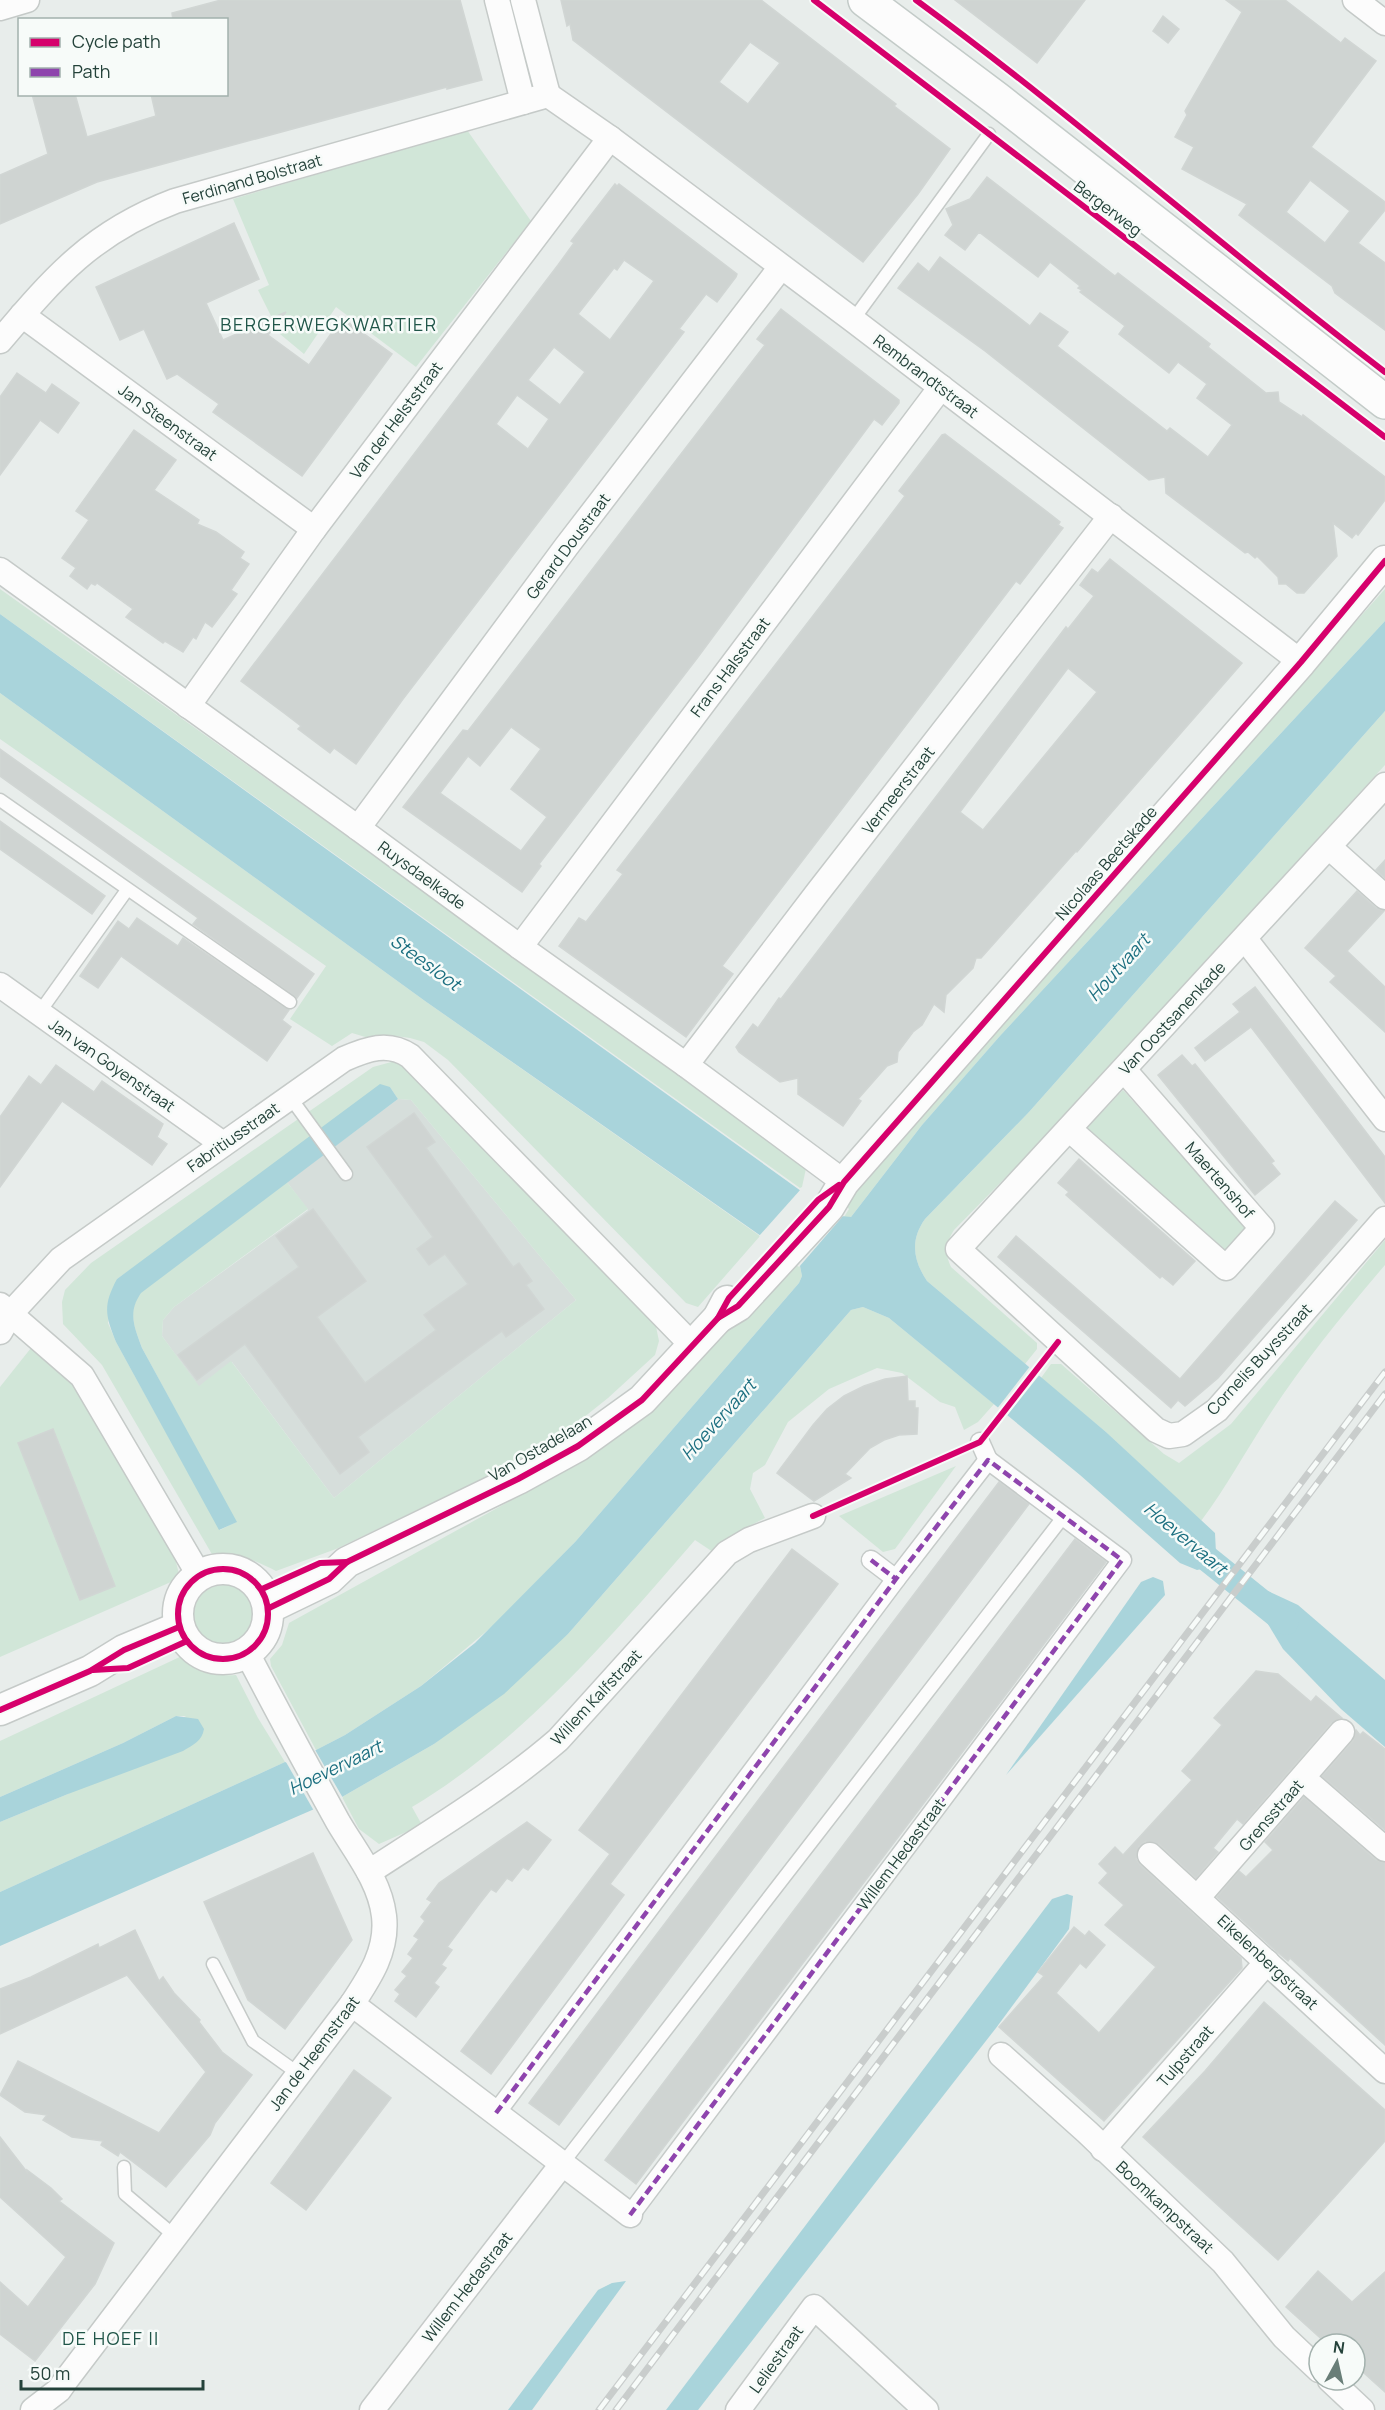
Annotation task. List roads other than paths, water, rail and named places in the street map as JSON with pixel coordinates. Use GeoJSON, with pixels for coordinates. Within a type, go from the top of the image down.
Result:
{"type":"FeatureCollection","features":[{"type":"Feature","properties":{"kind":"main road","name":"Bergerweg"},"geometry":{"type":"LineString","coordinates":[[865,0],[997,99],[1385,402]]}},
{"type":"Feature","properties":{"kind":"street"},"geometry":{"type":"LineString","coordinates":[[0,8],[27,0]]}},
{"type":"Feature","properties":{"kind":"street"},"geometry":{"type":"LineString","coordinates":[[497,0],[523,102]]}},
{"type":"Feature","properties":{"kind":"street"},"geometry":{"type":"LineString","coordinates":[[523,0],[548,95]]}},
{"type":"Feature","properties":{"kind":"street"},"geometry":{"type":"LineString","coordinates":[[1355,0],[1385,23]]}},
{"type":"Feature","properties":{"kind":"street","name":"Ferdinand Bolstraat"},"geometry":{"type":"LineString","coordinates":[[0,341],[77,257],[130,220],[152,210],[175,201],[548,95]]}},
{"type":"Feature","properties":{"kind":"street","name":"Rembrandtstraat"},"geometry":{"type":"LineString","coordinates":[[548,95],[610,138],[853,320],[1300,662]]}},
{"type":"Feature","properties":{"kind":"street","name":"Van der Helststraat"},"geometry":{"type":"LineString","coordinates":[[188,706],[314,529],[610,138]]}},
{"type":"Feature","properties":{"kind":"street","name":"Gerard Doustraat"},"geometry":{"type":"LineString","coordinates":[[358,828],[566,547],[781,267]]}},
{"type":"Feature","properties":{"kind":"street","name":"Jan Steenstraat"},"geometry":{"type":"LineString","coordinates":[[22,315],[314,529]]}},
{"type":"Feature","properties":{"kind":"street","name":"Frans Halsstraat"},"geometry":{"type":"LineString","coordinates":[[520,947],[941,387]]}},
{"type":"Feature","properties":{"kind":"street","name":"Vermeerstraat"},"geometry":{"type":"LineString","coordinates":[[686,1065],[1111,516]]}},
{"type":"Feature","properties":{"kind":"street","name":"Nicolaas Beetskade"},"geometry":{"type":"LineString","coordinates":[[844,1182],[1300,662],[1385,561]]}},
{"type":"Feature","properties":{"kind":"street","name":"Ruysdaelkade"},"geometry":{"type":"LineString","coordinates":[[0,570],[686,1065],[844,1182]]}},
{"type":"Feature","properties":{"kind":"street","name":"Van Oostsanenkade"},"geometry":{"type":"LineString","coordinates":[[958,1249],[1385,785]]}},
{"type":"Feature","properties":{"kind":"street"},"geometry":{"type":"LineString","coordinates":[[1329,847],[1385,897]]}},
{"type":"Feature","properties":{"kind":"street"},"geometry":{"type":"LineString","coordinates":[[1245,939],[1385,1119]]}},
{"type":"Feature","properties":{"kind":"street","name":"Jan van Goyenstraat"},"geometry":{"type":"LineString","coordinates":[[0,985],[224,1144]]}},
{"type":"Feature","properties":{"kind":"street","name":"Fabritiusstraat"},"geometry":{"type":"LineString","coordinates":[[199,1575],[82,1376],[4,1317],[61,1259],[344,1059],[366,1050],[388,1047],[402,1051],[419,1064],[692,1345]]}},
{"type":"Feature","properties":{"kind":"street","name":"Maertenshof"},"geometry":{"type":"LineString","coordinates":[[1070,1129],[1226,1268],[1262,1228],[1124,1070]]}},
{"type":"Feature","properties":{"kind":"street","name":"Van Ostadelaan"},"geometry":{"type":"LineString","coordinates":[[265,1599],[320,1563],[347,1562],[518,1479],[578,1446],[642,1400],[718,1317],[729,1298],[780,1252],[844,1182]]}},
{"type":"Feature","properties":{"kind":"street","name":"Cornelis Buysstraat"},"geometry":{"type":"LineString","coordinates":[[958,1249],[1156,1430],[1169,1436],[1183,1434],[1217,1410],[1385,1219]]}},
{"type":"Feature","properties":{"kind":"street"},"geometry":{"type":"LineString","coordinates":[[496,2113],[896,1579],[988,1461],[980,1442]]}},
{"type":"Feature","properties":{"kind":"street","name":"Willem Hedastraat"},"geometry":{"type":"LineString","coordinates":[[352,2004],[630,2215],[1122,1560],[988,1461]]}},
{"type":"Feature","properties":{"kind":"street","name":"Willem Kalfstraat"},"geometry":{"type":"LineString","coordinates":[[369,1872],[507,1780],[558,1740],[727,1553],[748,1540],[813,1516]]}},
{"type":"Feature","properties":{"kind":"street"},"geometry":{"type":"LineString","coordinates":[[871,1560],[896,1579]]}},
{"type":"Feature","properties":{"kind":"street"},"geometry":{"type":"LineString","coordinates":[[212,1569],[233,1570],[252,1579],[265,1599],[267,1626],[260,1641],[247,1653],[231,1659],[215,1659],[199,1653],[183,1634],[177,1612],[181,1597],[188,1584],[199,1575],[212,1569]]}},
{"type":"Feature","properties":{"kind":"street"},"geometry":{"type":"LineString","coordinates":[[0,1710],[90,1671],[123,1650],[183,1634]]}},
{"type":"Feature","properties":{"kind":"street","name":"Jan de Heemstraat"},"geometry":{"type":"LineString","coordinates":[[33,2410],[59,2390],[176,2237],[352,2004],[373,1973],[382,1950],[384,1915],[369,1872],[301,1754],[247,1653]]}},
{"type":"Feature","properties":{"kind":"street","name":"Grensstraat"},"geometry":{"type":"LineString","coordinates":[[1198,1897],[1342,1732]]}},
{"type":"Feature","properties":{"kind":"street"},"geometry":{"type":"LineString","coordinates":[[1303,1778],[1385,1849]]}},
{"type":"Feature","properties":{"kind":"street","name":"Eikelenbergstraat"},"geometry":{"type":"LineString","coordinates":[[1150,1855],[1385,2071]]}},
{"type":"Feature","properties":{"kind":"street","name":"Tulpstraat"},"geometry":{"type":"LineString","coordinates":[[1103,2150],[1267,1962]]}},
{"type":"Feature","properties":{"kind":"street","name":"Boomkampstraat"},"geometry":{"type":"LineString","coordinates":[[1001,2055],[1223,2262],[1284,2337],[1307,2359]]}},
{"type":"Feature","properties":{"kind":"street","name":"Willem Hedastraat"},"geometry":{"type":"LineString","coordinates":[[372,2410],[563,2163]]}},
{"type":"Feature","properties":{"kind":"street","name":"Leliestraat"},"geometry":{"type":"LineString","coordinates":[[738,2410],[814,2307],[926,2410]]}},
{"type":"Feature","properties":{"kind":"street"},"geometry":{"type":"LineString","coordinates":[[1343,2392],[1362,2410]]}},
{"type":"Feature","properties":{"kind":"lane"},"geometry":{"type":"LineString","coordinates":[[853,320],[989,134]]}},
{"type":"Feature","properties":{"kind":"lane"},"geometry":{"type":"LineString","coordinates":[[0,800],[290,1002]]}},
{"type":"Feature","properties":{"kind":"lane"},"geometry":{"type":"LineString","coordinates":[[39,1013],[127,890]]}},
{"type":"Feature","properties":{"kind":"lane"},"geometry":{"type":"LineString","coordinates":[[290,1097],[346,1174]]}},
{"type":"Feature","properties":{"kind":"lane"},"geometry":{"type":"LineString","coordinates":[[563,2163],[1064,1516]]}},
{"type":"Feature","properties":{"kind":"lane"},"geometry":{"type":"LineString","coordinates":[[213,1964],[253,2041],[299,2074]]}},
{"type":"Feature","properties":{"kind":"lane"},"geometry":{"type":"LineString","coordinates":[[124,2167],[125,2194],[176,2237]]}},
{"type":"Feature","properties":{"kind":"water"},"geometry":{"type":"Polygon","coordinates":[[[0,614],[801,1191],[841,1216],[851,1217],[922,1125],[999,1037],[1385,621],[1385,711],[1029,1112],[925,1219],[915,1242],[916,1258],[927,1281],[1106,1432],[1215,1533],[1216,1553],[1206,1568],[1197,1570],[1180,1563],[1080,1475],[889,1318],[863,1307],[851,1310],[568,1634],[504,1694],[434,1744],[342,1797],[0,1946],[0,1892],[285,1762],[288,1763],[345,1735],[421,1686],[475,1643],[576,1541],[799,1283],[802,1276],[800,1266],[761,1236],[425,1001],[0,693],[0,614]]]}},
{"type":"Feature","properties":{"kind":"water"},"geometry":{"type":"Polygon","coordinates":[[[380,1084],[390,1087],[398,1099],[141,1293],[134,1307],[134,1320],[142,1348],[237,1522],[219,1530],[116,1342],[108,1317],[109,1296],[117,1279],[380,1084]]]}},
{"type":"Feature","properties":{"kind":"water"},"geometry":{"type":"Polygon","coordinates":[[[1153,1577],[1163,1581],[1165,1595],[1006,1775],[1141,1582],[1153,1577]]]}},
{"type":"Feature","properties":{"kind":"water"},"geometry":{"type":"Polygon","coordinates":[[[1268,1591],[1298,1605],[1385,1680],[1385,1747],[1341,1709],[1283,1649],[1257,1606],[1268,1591]]]}},
{"type":"Feature","properties":{"kind":"water"},"geometry":{"type":"Polygon","coordinates":[[[176,1716],[198,1719],[204,1729],[199,1740],[190,1747],[0,1822],[0,1797],[123,1743],[176,1716]]]}},
{"type":"Feature","properties":{"kind":"water"},"geometry":{"type":"Polygon","coordinates":[[[1067,1894],[1073,1896],[1069,1929],[996,2028],[698,2410],[666,2410],[1052,1899],[1067,1894]]]}},
{"type":"Feature","properties":{"kind":"water"},"geometry":{"type":"Polygon","coordinates":[[[626,2281],[532,2410],[508,2410],[598,2290],[612,2283],[626,2281]]]}},
{"type":"Feature","properties":{"kind":"waterway","name":"Hoevervaart"},"geometry":{"type":"LineString","coordinates":[[1184,1540],[1286,1622]]}},
{"type":"Feature","properties":{"kind":"railway"},"geometry":{"type":"LineString","coordinates":[[599,2410],[1385,1372]]}},
{"type":"Feature","properties":{"kind":"railway"},"geometry":{"type":"LineString","coordinates":[[616,2410],[1385,1394]]}},
{"type":"Feature","properties":{"kind":"district","name":"BERGERWEGKWARTIER"},"geometry":{"type":"Point","coordinates":[329,324]}},
{"type":"Feature","properties":{"kind":"district","name":"DE HOEF II"},"geometry":{"type":"Point","coordinates":[111,2338]}},
{"type":"Feature","properties":{"kind":"water label","name":"Steesloot"},"geometry":{"type":"Point","coordinates":[426,962]}},
{"type":"Feature","properties":{"kind":"water label","name":"Houtvaart"},"geometry":{"type":"Point","coordinates":[1118,967]}}]}
